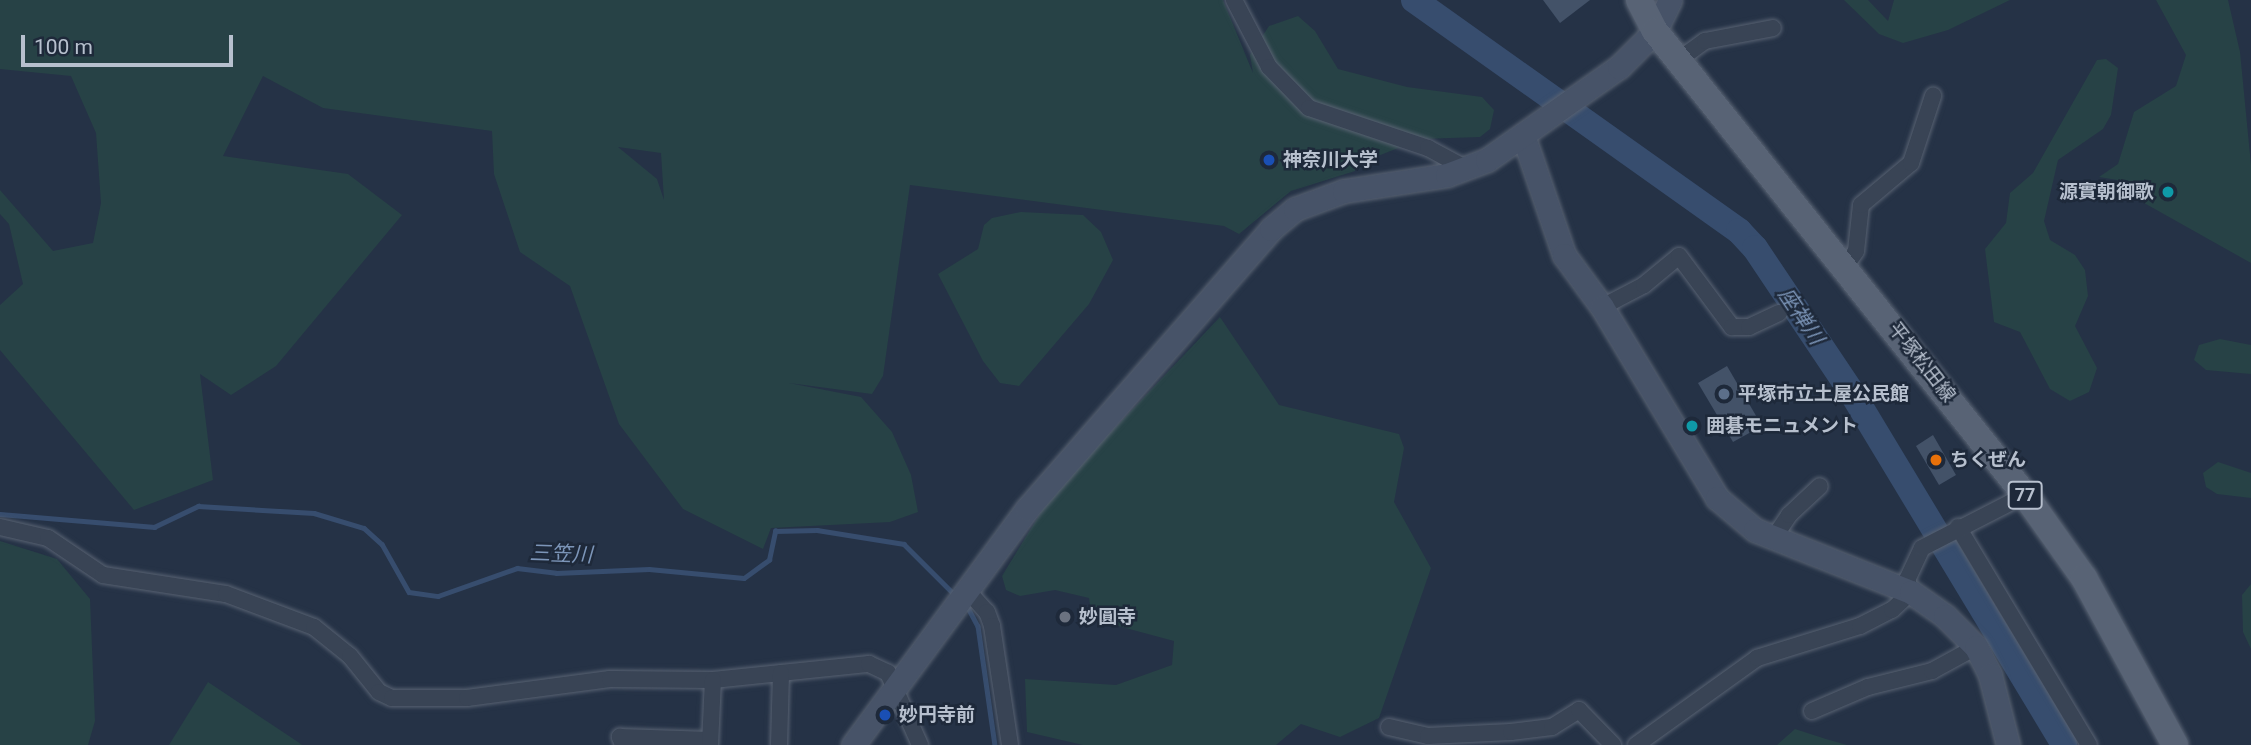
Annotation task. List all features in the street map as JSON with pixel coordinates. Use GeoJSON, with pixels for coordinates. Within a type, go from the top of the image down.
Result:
{"type":"FeatureCollection","features":[{"type":"Feature","properties":{"kind":"main road","name":"平塚松田線"},"geometry":{"type":"LineString","coordinates":[[1639,0],[1655,31],[1846,265],[2025,495],[2084,578],[2175,745]]}},
{"type":"Feature","properties":{"kind":"street"},"geometry":{"type":"LineString","coordinates":[[1234,0],[1269,68],[1309,108],[1428,148],[1467,169]]}},
{"type":"Feature","properties":{"kind":"street"},"geometry":{"type":"LineString","coordinates":[[853,745],[1027,509],[1279,222],[1295,209],[1344,191],[1467,169],[1580,97],[1655,31],[1670,0]]}},
{"type":"Feature","properties":{"kind":"street"},"geometry":{"type":"LineString","coordinates":[[1680,59],[1705,41],[1773,28]]}},
{"type":"Feature","properties":{"kind":"street"},"geometry":{"type":"LineString","coordinates":[[1846,265],[1856,251],[1861,205],[1911,163],[1933,96]]}},
{"type":"Feature","properties":{"kind":"street"},"geometry":{"type":"LineString","coordinates":[[1523,135],[1564,255],[1602,307],[1717,498],[1736,519],[1773,539],[1911,592],[1976,648],[1990,676],[2008,745]]}},
{"type":"Feature","properties":{"kind":"street"},"geometry":{"type":"LineString","coordinates":[[1602,307],[1644,285],[1679,256],[1732,327],[1749,327],[1779,313]]}},
{"type":"Feature","properties":{"kind":"street"},"geometry":{"type":"LineString","coordinates":[[1773,539],[1789,515],[1820,486]]}},
{"type":"Feature","properties":{"kind":"street"},"geometry":{"type":"LineString","coordinates":[[1911,592],[1907,580],[1926,545],[2025,495]]}},
{"type":"Feature","properties":{"kind":"street"},"geometry":{"type":"LineString","coordinates":[[0,527],[48,538],[103,575],[226,594],[314,627],[350,656],[379,692],[392,698],[467,698],[610,678],[713,680],[869,664],[888,673],[920,745]]}},
{"type":"Feature","properties":{"kind":"street"},"geometry":{"type":"LineString","coordinates":[[1956,528],[2089,745]]}},
{"type":"Feature","properties":{"kind":"street"},"geometry":{"type":"LineString","coordinates":[[1636,745],[1757,658],[1860,626],[1911,592]]}},
{"type":"Feature","properties":{"kind":"street"},"geometry":{"type":"LineString","coordinates":[[961,597],[987,612],[992,626],[1010,745]]}},
{"type":"Feature","properties":{"kind":"street"},"geometry":{"type":"LineString","coordinates":[[1812,711],[1868,687],[1933,671],[1976,648]]}},
{"type":"Feature","properties":{"kind":"street"},"geometry":{"type":"LineString","coordinates":[[779,745],[781,673]]}},
{"type":"Feature","properties":{"kind":"street"},"geometry":{"type":"LineString","coordinates":[[624,745],[620,737],[710,742],[713,680]]}},
{"type":"Feature","properties":{"kind":"street"},"geometry":{"type":"LineString","coordinates":[[1389,727],[1427,741],[1463,740],[1552,727],[1579,710],[1613,745]]}},
{"type":"Feature","properties":{"kind":"street"},"geometry":{"type":"LineString","coordinates":[[1526,730],[1539,745]]}},
{"type":"Feature","properties":{"kind":"green space"},"geometry":{"type":"Polygon","coordinates":[[[0,0],[1223,0],[1253,73],[1250,55],[1269,26],[1298,16],[1315,31],[1338,69],[1407,87],[1482,97],[1494,110],[1490,129],[1480,137],[1421,139],[1355,165],[1355,171],[1291,191],[1239,234],[1224,226],[910,185],[883,376],[872,394],[789,383],[861,397],[892,432],[911,475],[918,512],[890,522],[771,528],[763,549],[683,509],[619,424],[570,286],[520,252],[494,174],[492,131],[323,108],[263,76],[223,156],[348,174],[402,215],[276,366],[231,395],[200,374],[213,480],[134,510],[0,350],[0,305],[23,284],[9,224],[0,214],[0,190],[53,251],[93,243],[101,203],[96,133],[71,76],[0,69],[0,0]],[[618,147],[657,179],[664,200],[661,153],[618,147]]]}},
{"type":"Feature","properties":{"kind":"green space"},"geometry":{"type":"Polygon","coordinates":[[[1844,0],[1868,0],[1888,21],[1894,0],[2010,0],[1948,30],[1903,43],[1879,34],[1844,0]]]}},
{"type":"Feature","properties":{"kind":"green space"},"geometry":{"type":"Polygon","coordinates":[[[2156,0],[2228,0],[2240,52],[2251,165],[2251,263],[2137,199],[2123,181],[2099,177],[2118,164],[2134,112],[2176,86],[2186,55],[2156,0]]]}},
{"type":"Feature","properties":{"kind":"green space"},"geometry":{"type":"Polygon","coordinates":[[[2106,59],[2118,68],[2111,115],[2103,129],[2058,160],[2044,221],[2050,240],[2075,255],[2085,270],[2088,296],[2075,326],[2097,368],[2089,392],[2070,401],[2050,389],[2020,332],[1994,322],[1985,249],[2006,223],[2010,193],[2033,173],[2097,60],[2106,59]]]}},
{"type":"Feature","properties":{"kind":"green space"},"geometry":{"type":"Polygon","coordinates":[[[1021,212],[1083,215],[1101,232],[1113,260],[1089,304],[1019,386],[1000,383],[983,361],[938,274],[978,249],[984,225],[992,218],[1021,212]]]}},
{"type":"Feature","properties":{"kind":"green space"},"geometry":{"type":"Polygon","coordinates":[[[1220,317],[1279,405],[1399,434],[1404,448],[1394,502],[1431,568],[1379,718],[1340,737],[1301,724],[1276,745],[1083,745],[1027,732],[1025,679],[1116,685],[1172,665],[1174,641],[1092,619],[1089,598],[1055,590],[1020,596],[1006,590],[1002,576],[1052,494],[1220,317]]]}},
{"type":"Feature","properties":{"kind":"green space"},"geometry":{"type":"Polygon","coordinates":[[[2220,339],[2251,345],[2251,374],[2206,370],[2194,360],[2199,345],[2220,339]]]}},
{"type":"Feature","properties":{"kind":"green space"},"geometry":{"type":"Polygon","coordinates":[[[2218,462],[2251,473],[2251,498],[2217,494],[2206,487],[2203,473],[2218,462]]]}},
{"type":"Feature","properties":{"kind":"green space"},"geometry":{"type":"Polygon","coordinates":[[[0,541],[57,559],[90,599],[95,721],[88,745],[0,745],[0,541]]]}},
{"type":"Feature","properties":{"kind":"green space"},"geometry":{"type":"Polygon","coordinates":[[[2251,584],[2251,649],[2243,632],[2242,595],[2251,584]]]}},
{"type":"Feature","properties":{"kind":"green space"},"geometry":{"type":"Polygon","coordinates":[[[208,682],[298,742],[302,745],[169,745],[208,682]]]}},
{"type":"Feature","properties":{"kind":"green space"},"geometry":{"type":"Polygon","coordinates":[[[1795,729],[1826,739],[1847,745],[1777,745],[1795,729]]]}},
{"type":"Feature","properties":{"kind":"building"},"geometry":{"type":"Polygon","coordinates":[[[1543,0],[1590,0],[1560,23],[1543,0]]]}},
{"type":"Feature","properties":{"kind":"building","name":"平塚市立土屋公民館"},"geometry":{"type":"Polygon","coordinates":[[[1727,366],[1762,426],[1733,442],[1698,383],[1727,366]]]}},
{"type":"Feature","properties":{"kind":"building","name":"ちくぜん"},"geometry":{"type":"Polygon","coordinates":[[[1933,435],[1956,475],[1939,485],[1916,446],[1933,435]]]}},
{"type":"Feature","properties":{"kind":"waterway","name":"座禅川"},"geometry":{"type":"LineString","coordinates":[[1414,0],[1739,231],[1755,248],[1852,393],[2064,745]]}},
{"type":"Feature","properties":{"kind":"waterway","name":"三笠川"},"geometry":{"type":"LineString","coordinates":[[0,514],[154,527],[198,506],[314,513],[364,528],[382,544],[409,592],[438,596],[517,568],[556,573],[649,569],[744,578],[769,560],[775,531],[817,530],[904,544],[955,595]]}},
{"type":"Feature","properties":{"kind":"waterway","name":"三笠川"},"geometry":{"type":"LineString","coordinates":[[965,602],[978,626],[995,745]]}},
{"type":"Feature","properties":{"kind":"place","name":"神奈川大学"},"geometry":{"type":"Point","coordinates":[1269,160]}},
{"type":"Feature","properties":{"kind":"place","name":"源實朝御歌"},"geometry":{"type":"Point","coordinates":[2168,192]}},
{"type":"Feature","properties":{"kind":"place","name":"平塚市立土屋公民館"},"geometry":{"type":"Point","coordinates":[1724,394]}},
{"type":"Feature","properties":{"kind":"place","name":"囲碁モニュメント"},"geometry":{"type":"Point","coordinates":[1692,426]}},
{"type":"Feature","properties":{"kind":"place","name":"ちくぜん"},"geometry":{"type":"Point","coordinates":[1936,460]}},
{"type":"Feature","properties":{"kind":"place","name":"妙圓寺"},"geometry":{"type":"Point","coordinates":[1065,617]}},
{"type":"Feature","properties":{"kind":"place","name":"妙円寺前"},"geometry":{"type":"Point","coordinates":[885,715]}}]}
